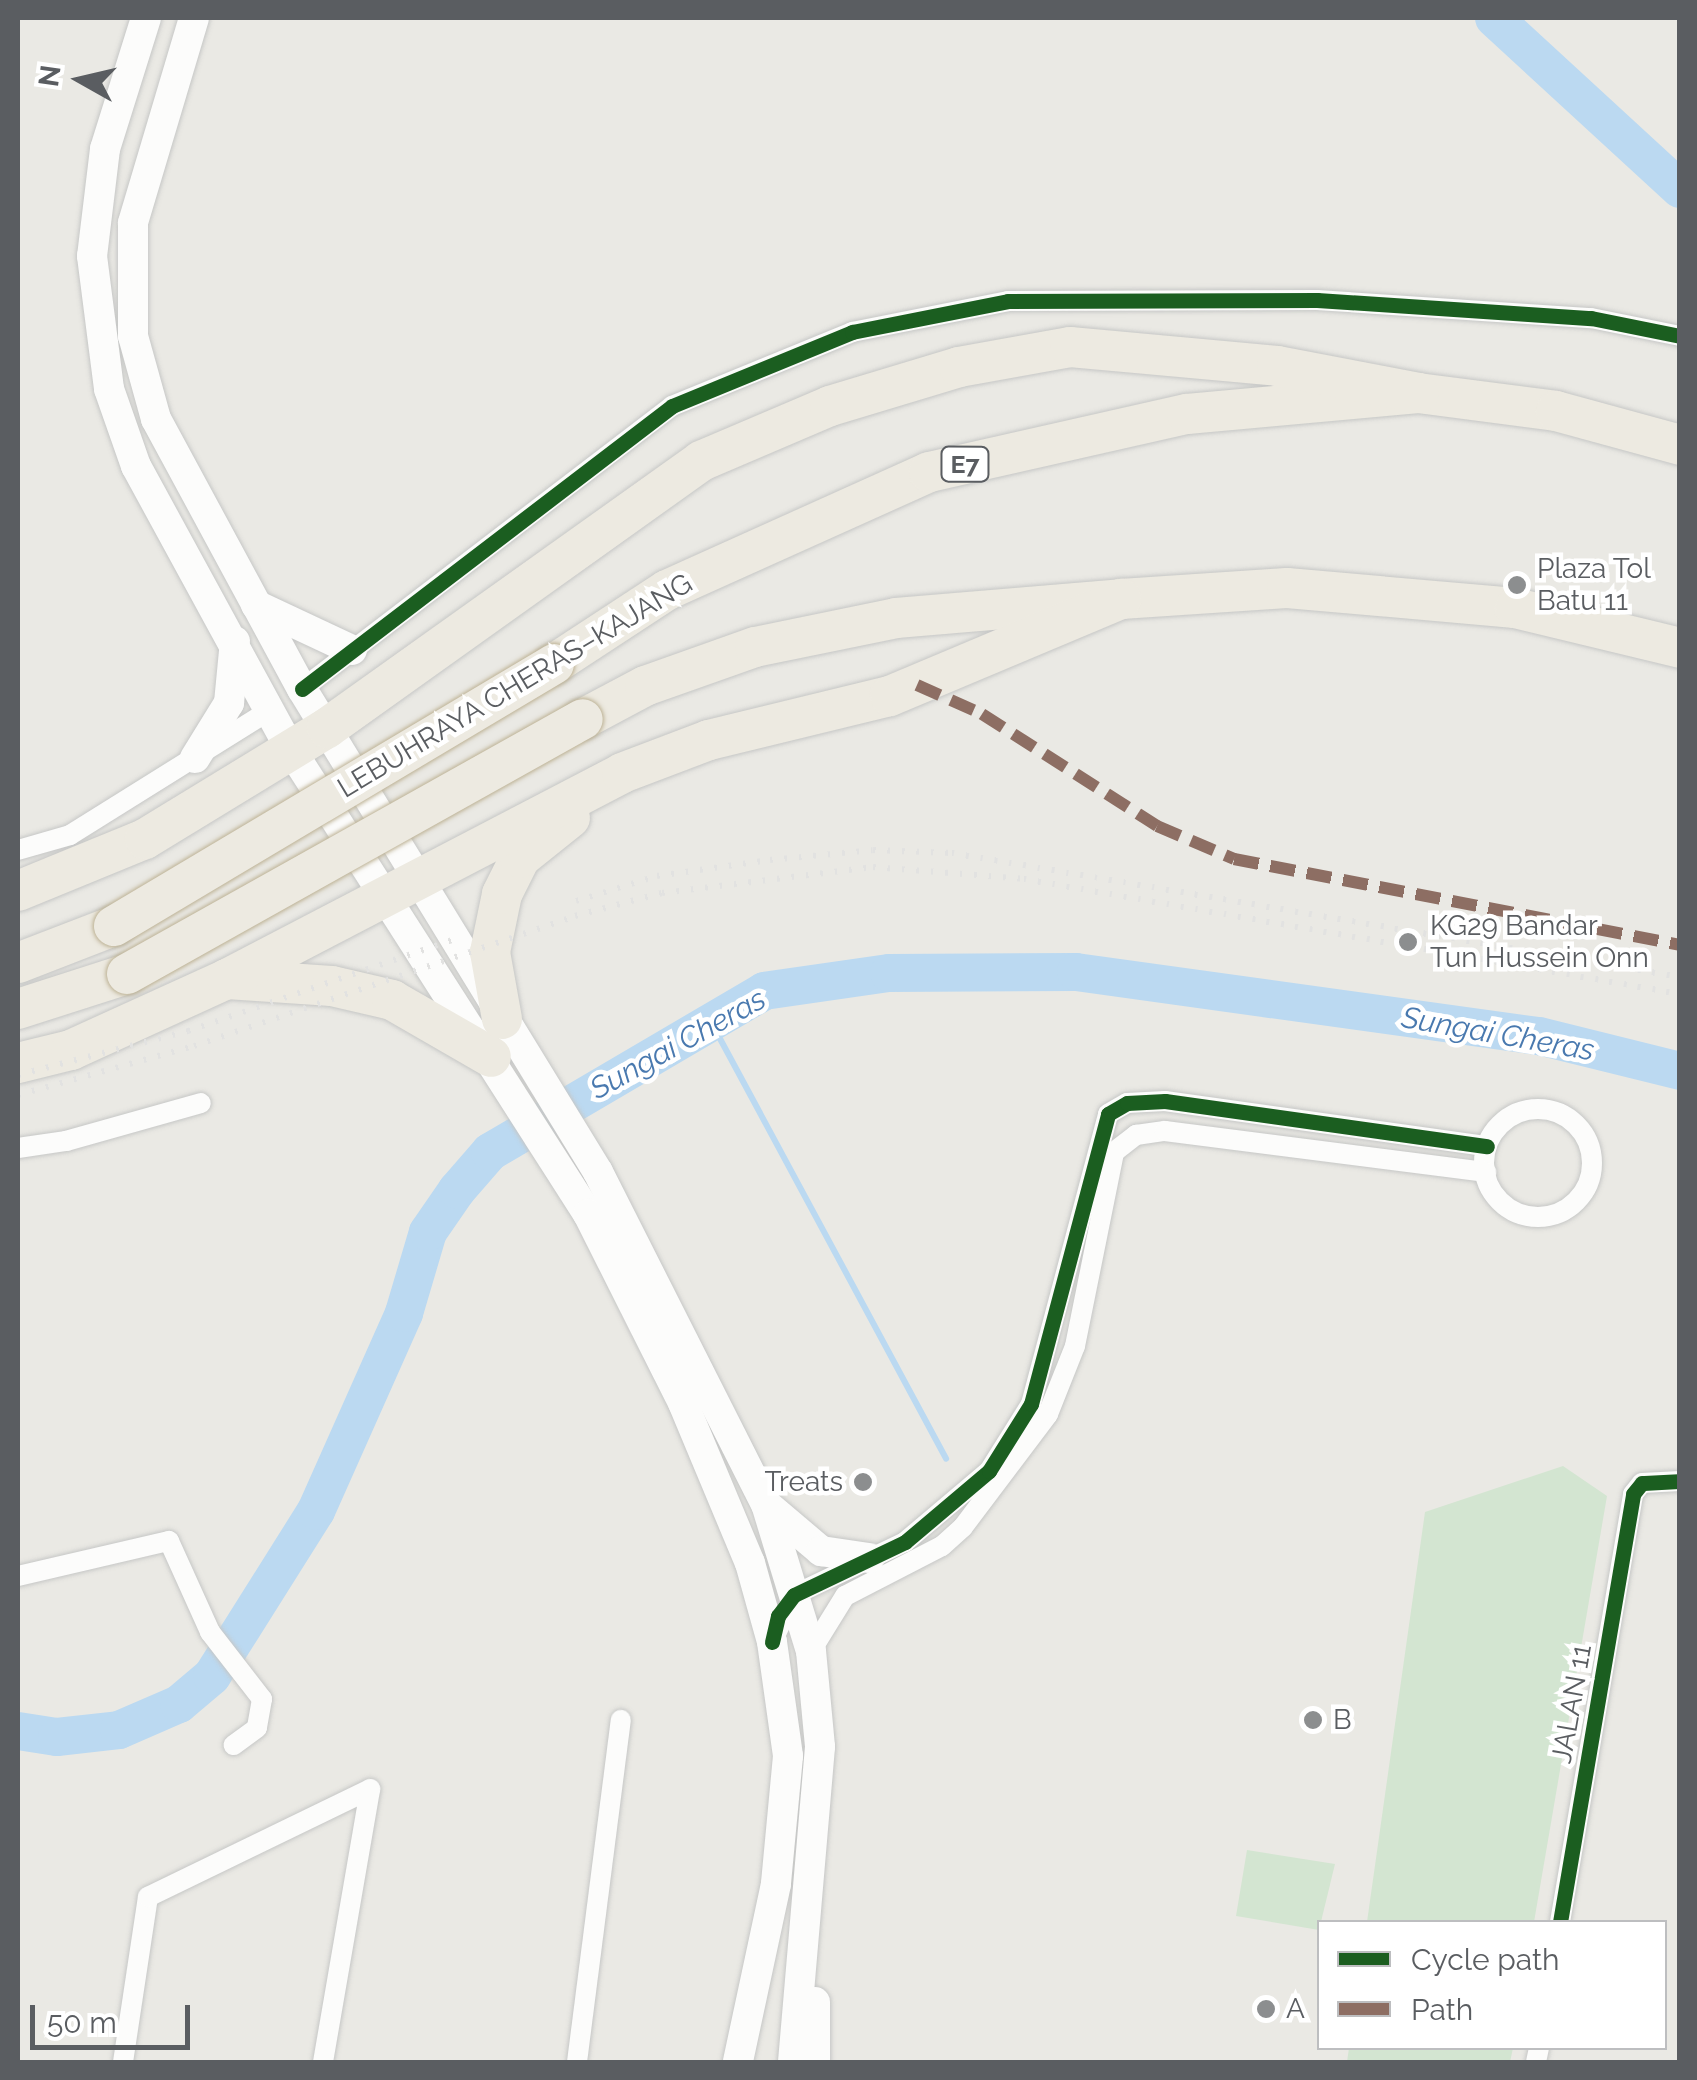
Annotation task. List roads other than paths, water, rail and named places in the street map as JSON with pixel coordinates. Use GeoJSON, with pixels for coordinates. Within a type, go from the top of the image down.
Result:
{"type":"FeatureCollection","features":[{"type":"Feature","properties":{"kind":"highway"},"geometry":{"type":"LineString","coordinates":[[18,891],[145,839],[327,728],[701,460],[830,406],[960,367],[1070,347],[1277,366],[1418,393]]}},
{"type":"Feature","properties":{"kind":"highway","name":"LEBUHRAYA CHERAS–KAJANG"},"geometry":{"type":"LineString","coordinates":[[18,963],[114,926],[554,664],[668,590],[928,472],[1187,414],[1418,393],[1556,411],[1680,446]]}},
{"type":"Feature","properties":{"kind":"highway","name":"LEBUHRAYA CHERAS–KAJANG"},"geometry":{"type":"LineString","coordinates":[[18,1010],[127,974],[582,718],[645,686],[754,647],[896,618],[1287,588],[1515,608],[1680,648]]}},
{"type":"Feature","properties":{"kind":"highway"},"geometry":{"type":"LineString","coordinates":[[18,1063],[70,1050],[228,980],[401,893],[622,773],[709,740],[890,696],[1121,598]]}},
{"type":"Feature","properties":{"kind":"highway"},"geometry":{"type":"LineString","coordinates":[[228,980],[332,986],[392,1000],[497,1038],[490,952],[502,894],[520,858],[622,773]]}},
{"type":"Feature","properties":{"kind":"main road"},"geometry":{"type":"LineString","coordinates":[[146,18],[105,150],[92,256],[109,388],[164,524],[236,640],[291,750],[401,893],[532,1094],[548,1150],[683,1404],[733,1516],[772,1642],[783,1699],[786,1802],[771,1916],[738,2062]]}},
{"type":"Feature","properties":{"kind":"main road"},"geometry":{"type":"LineString","coordinates":[[159,18],[164,38],[180,18]]}},
{"type":"Feature","properties":{"kind":"main road"},"geometry":{"type":"LineString","coordinates":[[194,18],[133,223],[133,336],[156,419],[327,728],[401,893]]}},
{"type":"Feature","properties":{"kind":"main road"},"geometry":{"type":"LineString","coordinates":[[105,150],[130,100],[142,96],[149,105],[148,164]]}},
{"type":"Feature","properties":{"kind":"main road"},"geometry":{"type":"LineString","coordinates":[[256,605],[352,650]]}},
{"type":"Feature","properties":{"kind":"main road"},"geometry":{"type":"LineString","coordinates":[[195,758],[229,703],[236,640]]}},
{"type":"Feature","properties":{"kind":"main road"},"geometry":{"type":"LineString","coordinates":[[532,1094],[569,1126],[684,1332],[766,1504],[811,1651],[820,1747],[793,2062]]}},
{"type":"Feature","properties":{"kind":"main road"},"geometry":{"type":"LineString","coordinates":[[766,1504],[821,1551],[868,1558]]}},
{"type":"Feature","properties":{"kind":"main road"},"geometry":{"type":"LineString","coordinates":[[801,1978],[818,2010],[815,2062]]}},
{"type":"Feature","properties":{"kind":"street"},"geometry":{"type":"LineString","coordinates":[[302,688],[672,406],[852,332],[1008,301],[1318,300],[1591,318],[1680,336]]}},
{"type":"Feature","properties":{"kind":"street"},"geometry":{"type":"LineString","coordinates":[[18,850],[70,835],[270,710]]}},
{"type":"Feature","properties":{"kind":"street"},"geometry":{"type":"LineString","coordinates":[[772,1642],[794,1596],[940,1519],[989,1471],[1030,1404],[1108,1114],[1128,1103],[1165,1101],[1487,1146]]}},
{"type":"Feature","properties":{"kind":"street"},"geometry":{"type":"LineString","coordinates":[[18,1148],[66,1141],[201,1103]]}},
{"type":"Feature","properties":{"kind":"street"},"geometry":{"type":"LineString","coordinates":[[1544,1109],[1576,1124],[1592,1157],[1584,1192],[1572,1206],[1540,1217],[1508,1208],[1486,1172],[1487,1146],[1509,1117],[1544,1109]]}},
{"type":"Feature","properties":{"kind":"street"},"geometry":{"type":"LineString","coordinates":[[811,1651],[845,1596],[942,1546],[964,1526],[1048,1414],[1075,1346],[1114,1152],[1136,1135],[1165,1131],[1486,1172]]}},
{"type":"Feature","properties":{"kind":"street","name":"JALAN 11"},"geometry":{"type":"LineString","coordinates":[[1560,1920],[1633,1494],[1642,1483],[1680,1481]]}},
{"type":"Feature","properties":{"kind":"street"},"geometry":{"type":"LineString","coordinates":[[18,1576],[169,1540],[210,1632],[258,1688],[262,1709],[257,1728],[234,1745]]}},
{"type":"Feature","properties":{"kind":"street"},"geometry":{"type":"LineString","coordinates":[[576,2062],[621,1720]]}},
{"type":"Feature","properties":{"kind":"street"},"geometry":{"type":"LineString","coordinates":[[123,2062],[148,1897],[370,1788],[323,2062]]}},
{"type":"Feature","properties":{"kind":"waterway"},"geometry":{"type":"LineString","coordinates":[[1494,18],[1680,189]]}},
{"type":"Feature","properties":{"kind":"waterway","name":"Sungai Cheras"},"geometry":{"type":"LineString","coordinates":[[18,1731],[57,1737],[119,1730],[179,1704],[212,1676],[316,1511],[404,1313],[428,1232],[457,1190],[490,1152],[764,991],[889,973],[1076,972],[1539,1036],[1680,1071]]}},
{"type":"Feature","properties":{"kind":"waterway"},"geometry":{"type":"LineString","coordinates":[[711,1022],[946,1459]]}},
{"type":"Feature","properties":{"kind":"railway"},"geometry":{"type":"LineString","coordinates":[[576,901],[657,876],[770,860],[873,850],[952,853],[1680,977]]}},
{"type":"Feature","properties":{"kind":"railway"},"geometry":{"type":"LineString","coordinates":[[18,1095],[194,1046],[575,916],[662,893],[873,867],[1024,879],[1680,994]]}},
{"type":"Feature","properties":{"kind":"railway"},"geometry":{"type":"LineString","coordinates":[[18,1075],[188,1031],[461,937]]}},
{"type":"Feature","properties":{"kind":"place","name":"Plaza Tol Batu 11"},"geometry":{"type":"Point","coordinates":[1517,585]}},
{"type":"Feature","properties":{"kind":"place","name":"KG29 Bandar Tun Hussein Onn"},"geometry":{"type":"Point","coordinates":[1408,942]}},
{"type":"Feature","properties":{"kind":"place","name":"Treats"},"geometry":{"type":"Point","coordinates":[863,1482]}},
{"type":"Feature","properties":{"kind":"place","name":"B"},"geometry":{"type":"Point","coordinates":[1313,1720]}},
{"type":"Feature","properties":{"kind":"place","name":"A"},"geometry":{"type":"Point","coordinates":[1266,2009]}}]}
